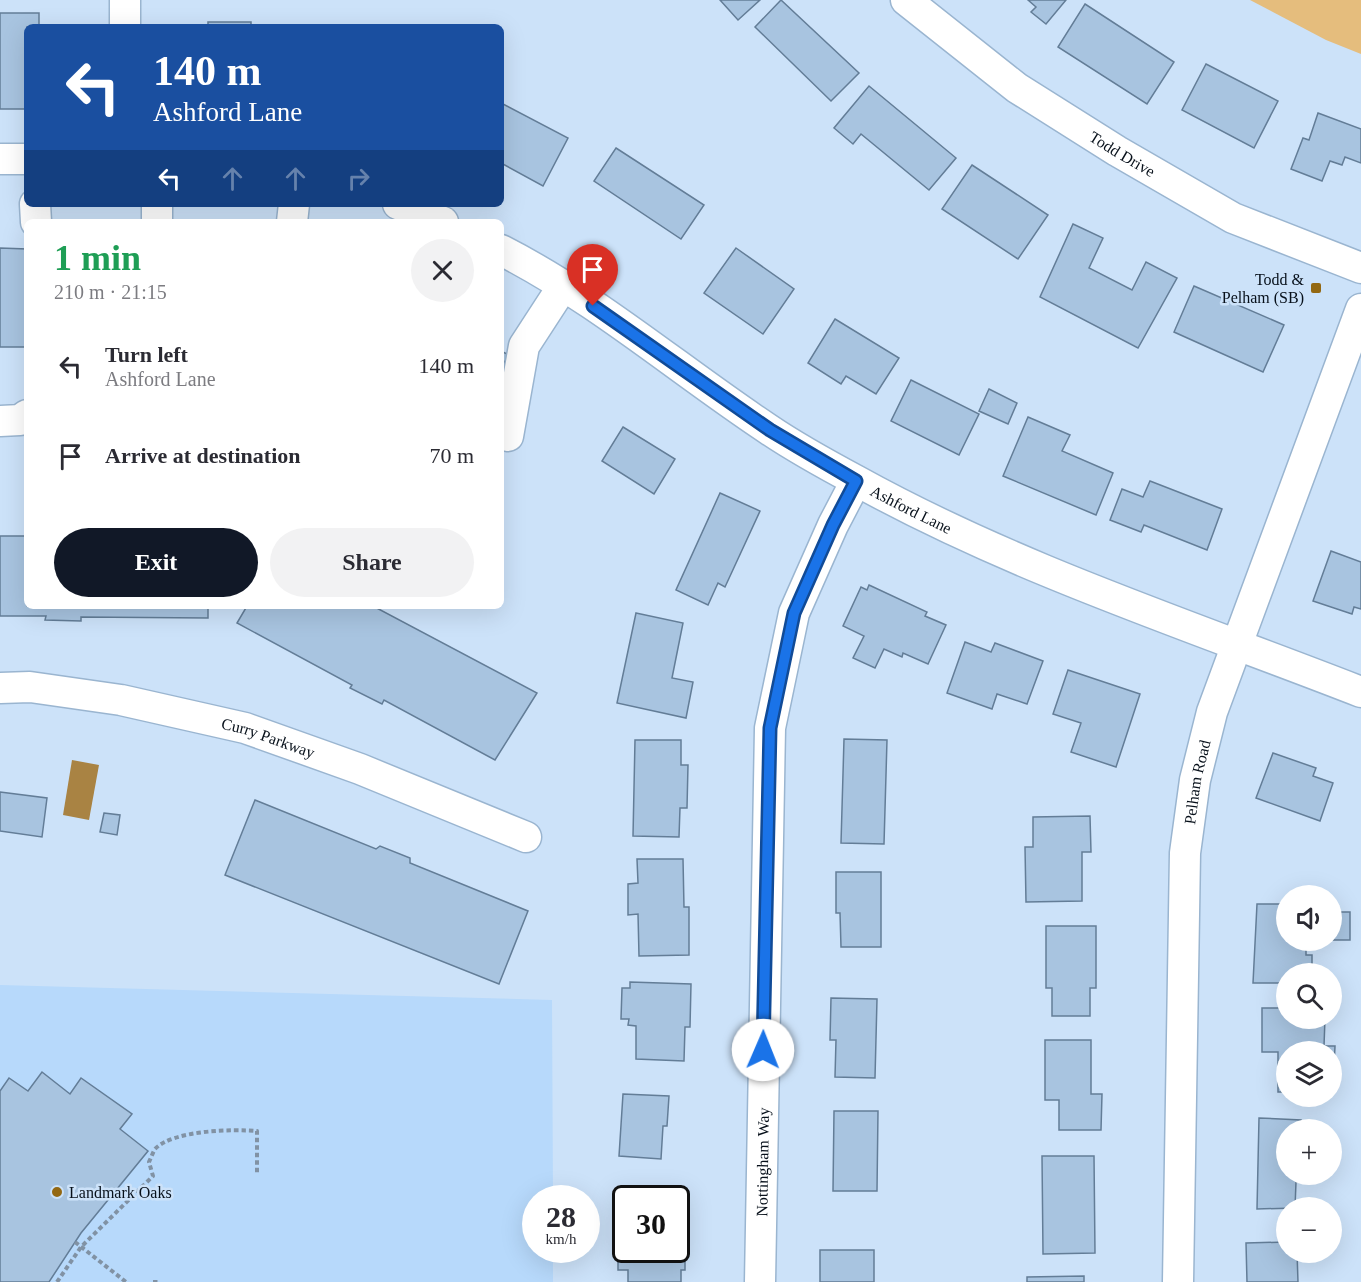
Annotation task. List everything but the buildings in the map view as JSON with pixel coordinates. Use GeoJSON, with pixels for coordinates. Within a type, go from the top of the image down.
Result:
{"type":"FeatureCollection","features":[{"type":"Feature","properties":{"kind":"street"},"geometry":{"type":"LineString","coordinates":[[124,24],[125,0]]}},
{"type":"Feature","properties":{"kind":"street","name":"Todd Drive"},"geometry":{"type":"LineString","coordinates":[[906,0],[1017,88],[1117,151],[1233,218],[1361,268]]}},
{"type":"Feature","properties":{"kind":"street"},"geometry":{"type":"LineString","coordinates":[[0,159],[24,159]]}},
{"type":"Feature","properties":{"kind":"street"},"geometry":{"type":"LineString","coordinates":[[405,207],[435,219]]}},
{"type":"Feature","properties":{"kind":"street","name":"Ashford Lane"},"geometry":{"type":"LineString","coordinates":[[504,252],[563,286],[770,430],[856,481],[941,526],[1058,575],[1361,692]]}},
{"type":"Feature","properties":{"kind":"street"},"geometry":{"type":"LineString","coordinates":[[508,436],[524,346],[563,286]]}},
{"type":"Feature","properties":{"kind":"street","name":"Pelham Road"},"geometry":{"type":"LineString","coordinates":[[1178,1282],[1185,853],[1195,780],[1212,711],[1361,309]]}},
{"type":"Feature","properties":{"kind":"street"},"geometry":{"type":"LineString","coordinates":[[0,421],[20,420],[24,417]]}},
{"type":"Feature","properties":{"kind":"street","name":"Nottingham Way"},"geometry":{"type":"LineString","coordinates":[[760,1282],[770,728],[794,613],[833,525],[856,481]]}},
{"type":"Feature","properties":{"kind":"street","name":"Curry Parkway"},"geometry":{"type":"LineString","coordinates":[[0,688],[30,687],[121,700],[245,728],[360,769],[526,837]]}},
{"type":"Feature","properties":{"kind":"path"},"geometry":{"type":"LineString","coordinates":[[57,1282],[81,1247],[153,1176],[149,1162],[156,1148],[188,1134],[232,1129],[257,1131],[257,1173]]}},
{"type":"Feature","properties":{"kind":"path"},"geometry":{"type":"LineString","coordinates":[[75,1242],[126,1282]]}},
{"type":"Feature","properties":{"kind":"path"},"geometry":{"type":"LineString","coordinates":[[153,1282],[160,1282]]}},
{"type":"Feature","properties":{"kind":"shaded area"},"geometry":{"type":"Polygon","coordinates":[[[1250,0],[1361,0],[1361,54],[1326,40],[1250,0]]]}},
{"type":"Feature","properties":{"kind":"shaded area"},"geometry":{"type":"Polygon","coordinates":[[[72,760],[99,765],[89,820],[63,815],[72,760]]]}},
{"type":"Feature","properties":{"kind":"shaded area"},"geometry":{"type":"Polygon","coordinates":[[[0,985],[552,1000],[553,1185],[522,1185],[522,1263],[553,1263],[553,1282],[0,1282],[0,985]]]}},
{"type":"Feature","properties":{"kind":"place","name":"Todd & Pelham (SB)"},"geometry":{"type":"Point","coordinates":[1316,288]}},
{"type":"Feature","properties":{"kind":"place","name":"Landmark Oaks"},"geometry":{"type":"Point","coordinates":[57,1192]}},
{"type":"Feature","properties":{"kind":"route"},"geometry":{"type":"LineString","coordinates":[[593,306],[770,430],[856,481],[833,525],[794,613],[770,728],[763,1050]]}}]}
